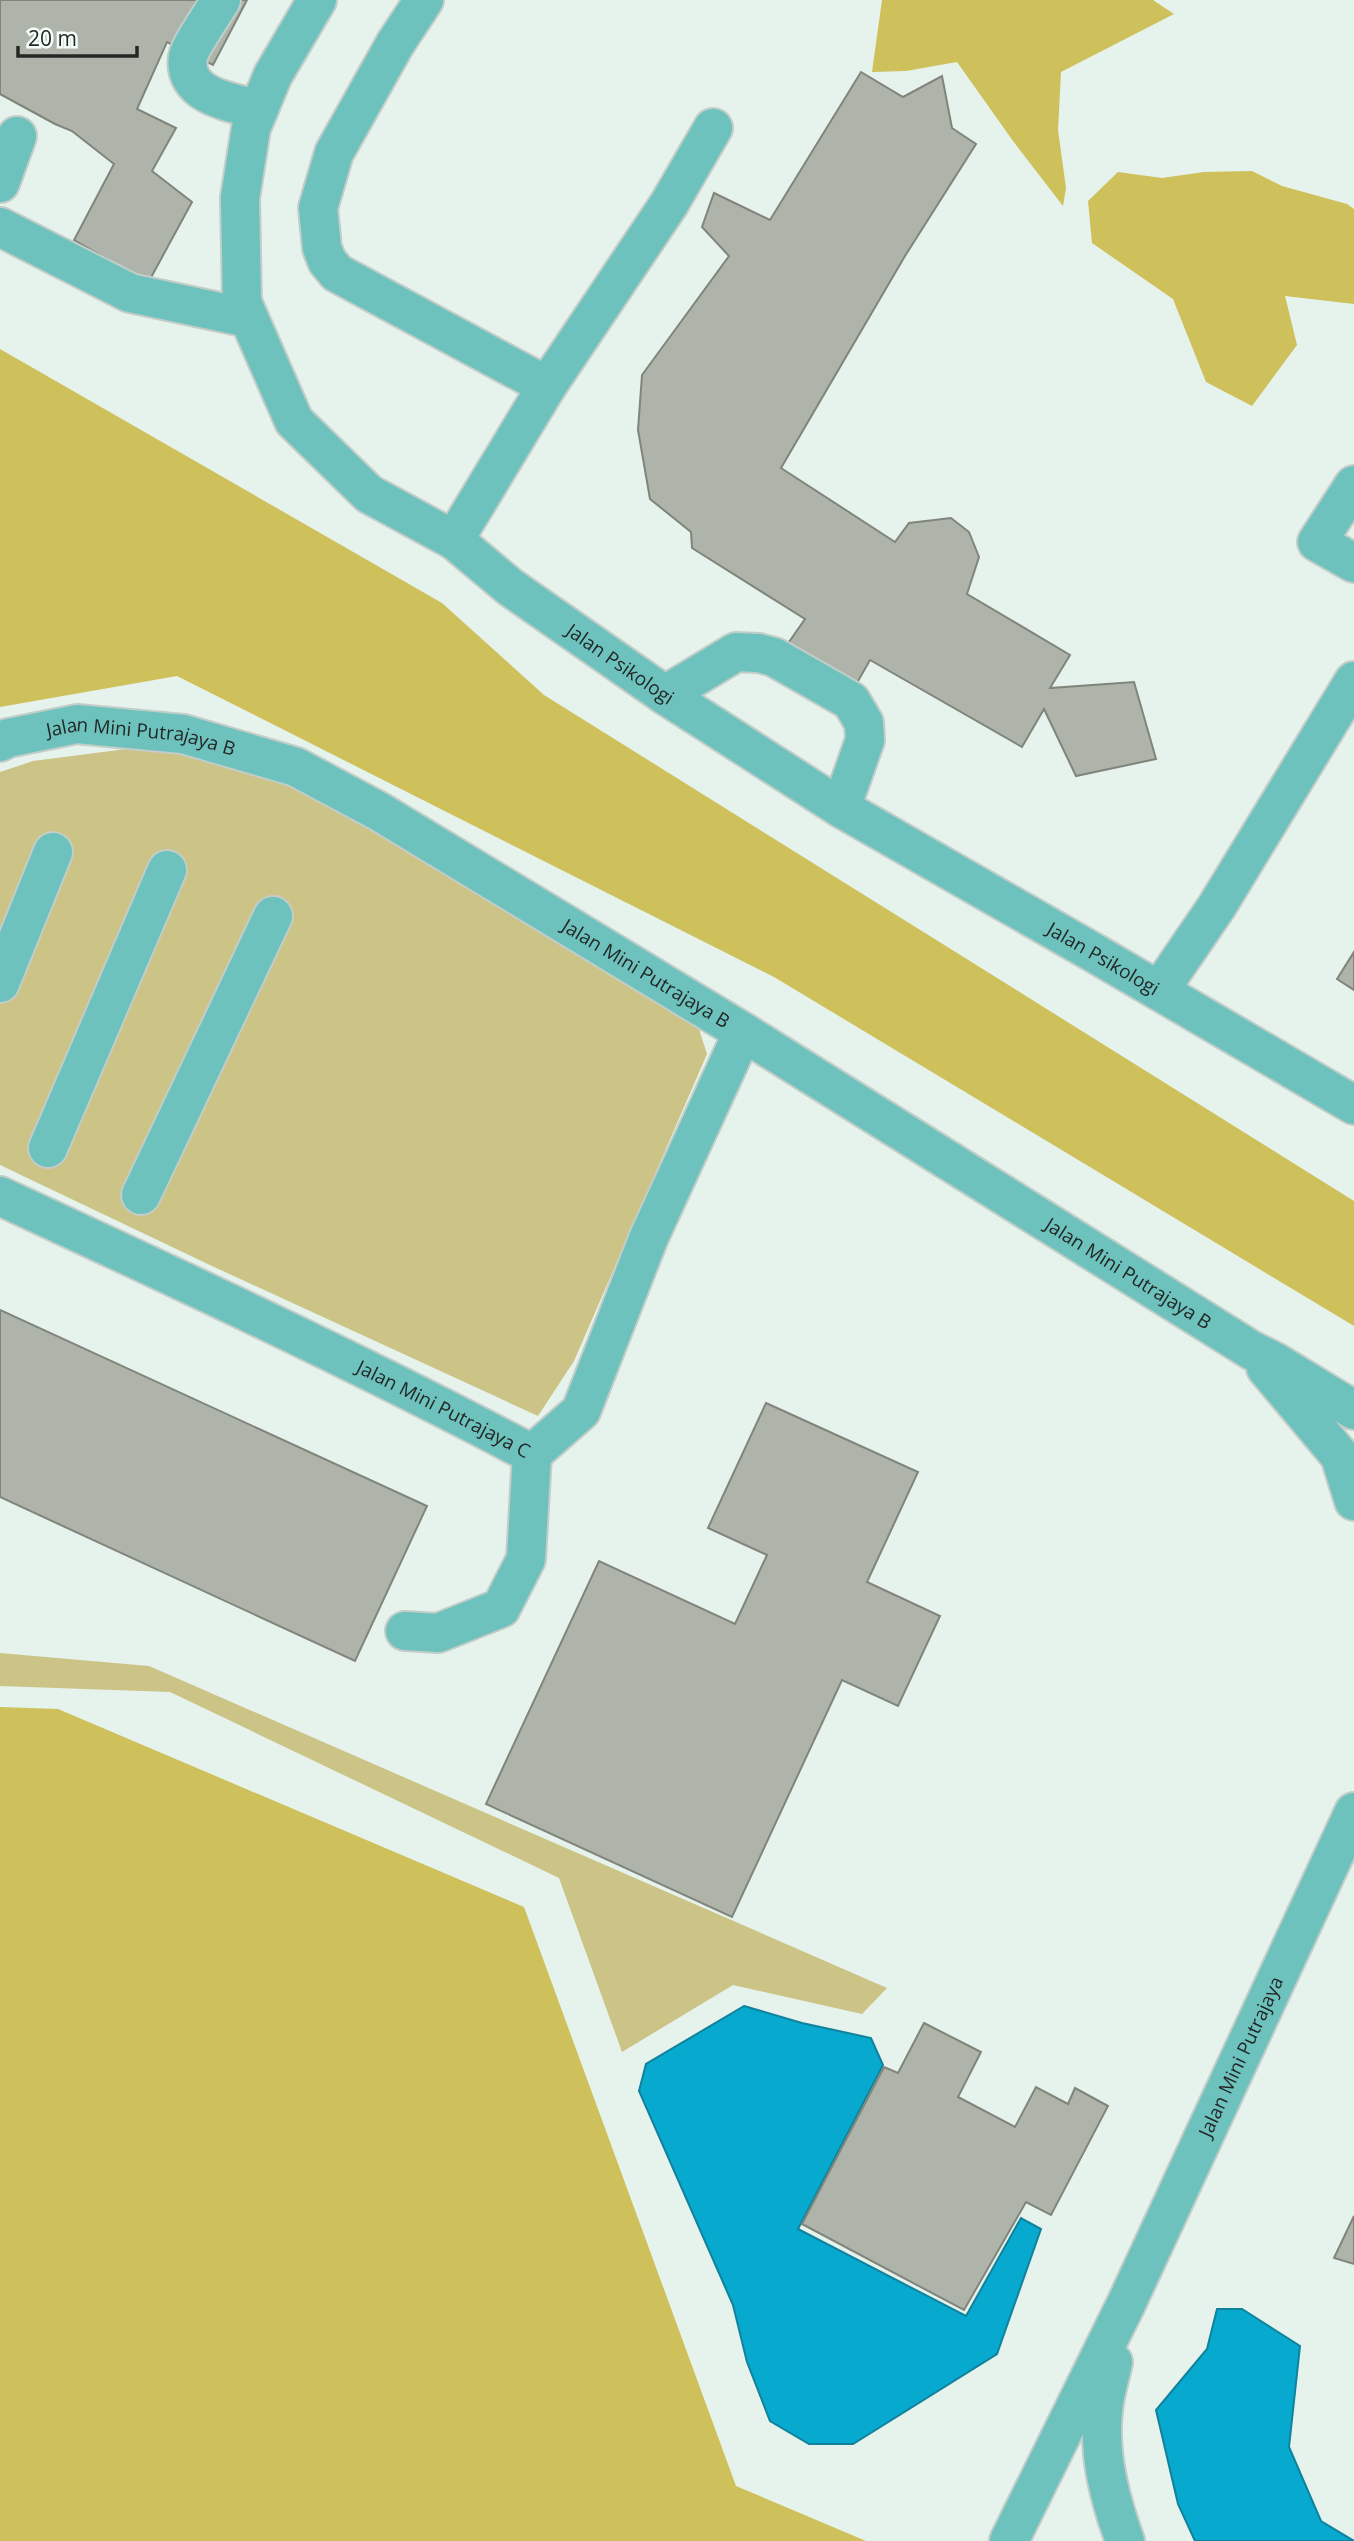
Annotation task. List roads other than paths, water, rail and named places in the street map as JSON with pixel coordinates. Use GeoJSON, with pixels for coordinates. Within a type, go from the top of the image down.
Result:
{"type":"FeatureCollection","features":[{"type":"Feature","properties":{"kind":"street"},"geometry":{"type":"LineString","coordinates":[[221,0],[188,55],[189,76],[203,91],[222,100],[259,109]]}},
{"type":"Feature","properties":{"kind":"street","name":"Jalan Psikologi"},"geometry":{"type":"LineString","coordinates":[[317,0],[274,75],[251,128],[240,198],[242,302],[294,421],[369,494],[454,540],[510,587],[665,695],[841,808],[1354,1105]]}},
{"type":"Feature","properties":{"kind":"street"},"geometry":{"type":"LineString","coordinates":[[415,3],[334,153],[318,208],[322,248],[327,261],[337,273],[547,386]]}},
{"type":"Feature","properties":{"kind":"street"},"geometry":{"type":"LineString","coordinates":[[454,540],[547,386],[669,204],[713,128]]}},
{"type":"Feature","properties":{"kind":"street"},"geometry":{"type":"LineString","coordinates":[[0,183],[18,136]]}},
{"type":"Feature","properties":{"kind":"street"},"geometry":{"type":"LineString","coordinates":[[0,227],[130,293],[248,318]]}},
{"type":"Feature","properties":{"kind":"street"},"geometry":{"type":"LineString","coordinates":[[1354,485],[1317,542],[1354,563]]}},
{"type":"Feature","properties":{"kind":"street"},"geometry":{"type":"LineString","coordinates":[[665,695],[736,652],[760,653],[774,657],[851,701],[864,723],[865,740],[841,808]]}},
{"type":"Feature","properties":{"kind":"street"},"geometry":{"type":"LineString","coordinates":[[1159,990],[1217,906],[1354,681]]}},
{"type":"Feature","properties":{"kind":"street","name":"Jalan Mini Putrajaya B"},"geometry":{"type":"LineString","coordinates":[[0,742],[77,724],[183,734],[296,767],[380,812],[743,1032],[1251,1350]]}},
{"type":"Feature","properties":{"kind":"street"},"geometry":{"type":"LineString","coordinates":[[0,983],[53,852]]}},
{"type":"Feature","properties":{"kind":"street"},"geometry":{"type":"LineString","coordinates":[[48,1148],[167,870]]}},
{"type":"Feature","properties":{"kind":"street"},"geometry":{"type":"LineString","coordinates":[[141,1195],[273,916]]}},
{"type":"Feature","properties":{"kind":"street","name":"Jalan Mini Putrajaya C"},"geometry":{"type":"LineString","coordinates":[[0,1196],[227,1301],[533,1454],[581,1411],[649,1237],[743,1032]]}},
{"type":"Feature","properties":{"kind":"street"},"geometry":{"type":"LineString","coordinates":[[1251,1350],[1354,1410]]}},
{"type":"Feature","properties":{"kind":"street"},"geometry":{"type":"LineString","coordinates":[[1251,1350],[1340,1456],[1354,1501]]}},
{"type":"Feature","properties":{"kind":"street"},"geometry":{"type":"LineString","coordinates":[[405,1631],[438,1633],[501,1608],[526,1559],[533,1454]]}},
{"type":"Feature","properties":{"kind":"street","name":"Jalan Mini Putrajaya"},"geometry":{"type":"LineString","coordinates":[[1127,2302],[1354,1812]]}},
{"type":"Feature","properties":{"kind":"street"},"geometry":{"type":"LineString","coordinates":[[1009,2541],[1127,2302]]}},
{"type":"Feature","properties":{"kind":"street"},"geometry":{"type":"LineString","coordinates":[[1125,2541],[1112,2506],[1102,2449],[1103,2410],[1127,2302]]}},
{"type":"Feature","properties":{"kind":"water"},"geometry":{"type":"Polygon","coordinates":[[[744,2006],[802,2023],[871,2038],[883,2065],[798,2229],[966,2316],[1021,2218],[1041,2229],[997,2354],[853,2444],[809,2444],[770,2421],[747,2362],[733,2305],[639,2091],[646,2064],[744,2006]]]}},
{"type":"Feature","properties":{"kind":"water"},"geometry":{"type":"Polygon","coordinates":[[[1217,2309],[1242,2309],[1300,2346],[1289,2447],[1321,2521],[1354,2541],[1195,2541],[1178,2504],[1156,2410],[1207,2349],[1217,2309]]]}}]}
